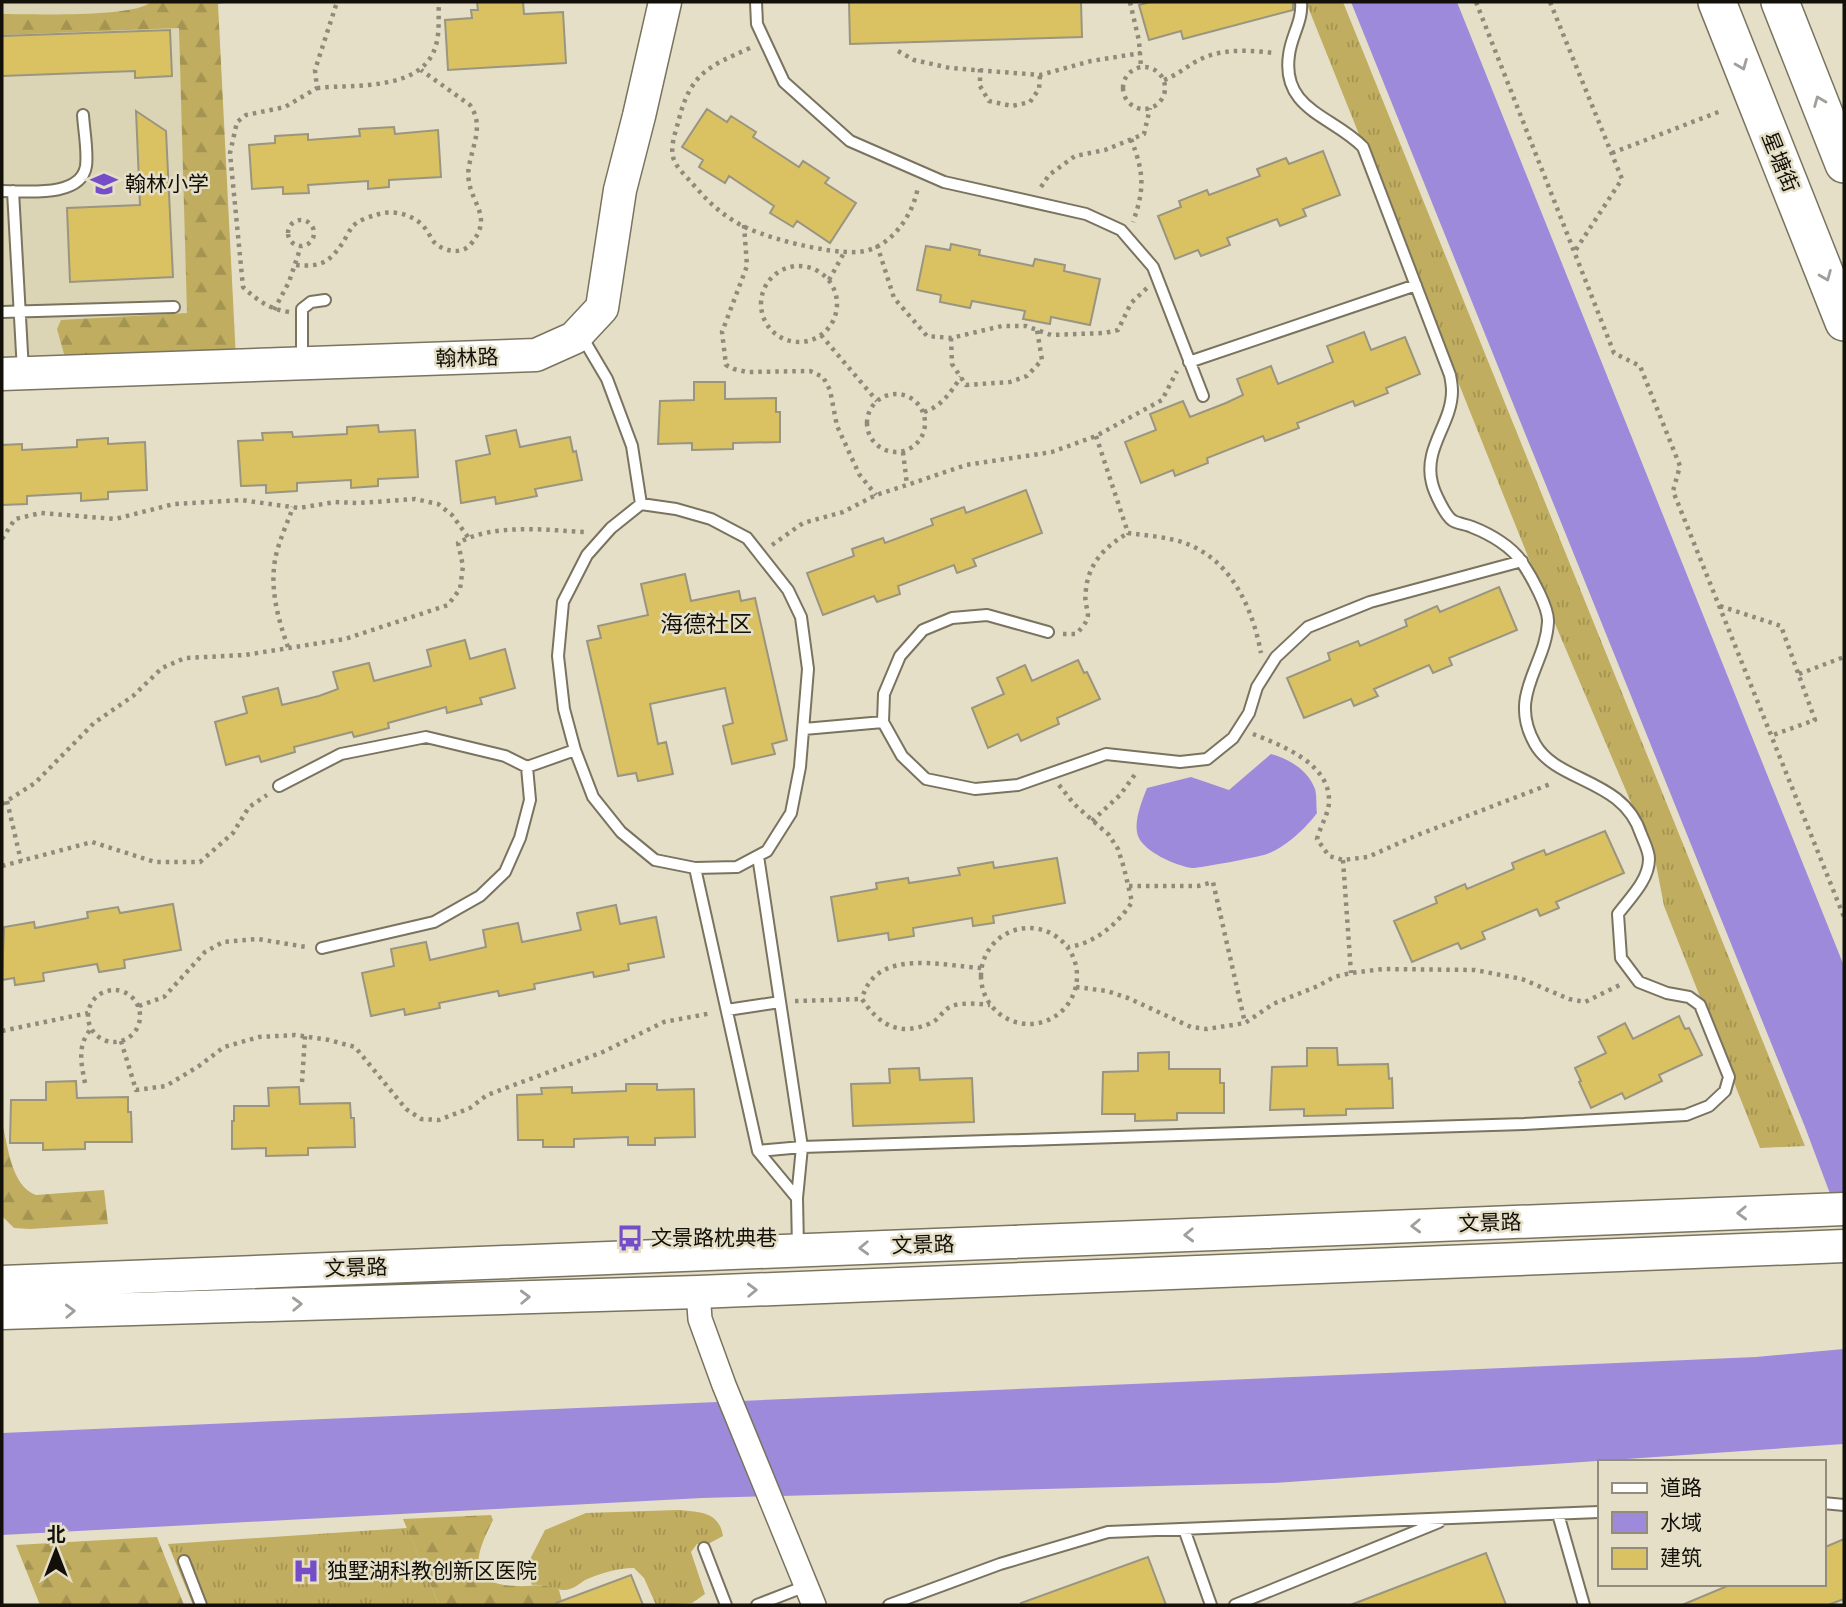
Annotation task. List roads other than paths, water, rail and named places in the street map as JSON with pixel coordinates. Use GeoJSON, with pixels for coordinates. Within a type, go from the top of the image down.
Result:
{"type":"FeatureCollection","features":[{"type":"Feature","properties":{"kind":"main road","name":"翰林路"},"geometry":{"type":"LineString","coordinates":[[12,374],[536,355],[575,338],[602,308],[620,190],[665,2]]}},
{"type":"Feature","properties":{"kind":"main road","name":"星塘街"},"geometry":{"type":"LineString","coordinates":[[1717,2],[1844,322]]}},
{"type":"Feature","properties":{"kind":"main road"},"geometry":{"type":"LineString","coordinates":[[1780,2],[1844,164]]}},
{"type":"Feature","properties":{"kind":"main road","name":"文景路"},"geometry":{"type":"LineString","coordinates":[[2,1282],[1844,1209]]}},
{"type":"Feature","properties":{"kind":"main road","name":"文景路"},"geometry":{"type":"LineString","coordinates":[[2,1313],[698,1292],[1844,1246]]}},
{"type":"Feature","properties":{"kind":"street"},"geometry":{"type":"LineString","coordinates":[[698,1292],[700,1319],[724,1385],[810,1596]]}},
{"type":"Feature","properties":{"kind":"lane"},"geometry":{"type":"LineString","coordinates":[[756,2],[757,24],[783,82],[850,141],[944,182],[1086,214],[1121,230],[1153,267],[1203,396]]}},
{"type":"Feature","properties":{"kind":"lane"},"geometry":{"type":"LineString","coordinates":[[758,1151],[802,1147],[1524,1124],[1686,1115],[1709,1106],[1725,1091],[1729,1077],[1700,1005],[1689,997],[1667,993],[1639,982],[1621,958],[1618,914],[1647,874],[1649,858],[1638,824],[1622,802],[1546,758],[1535,743],[1527,722],[1525,691],[1541,652],[1549,620],[1536,587],[1522,561],[1501,542],[1473,527],[1452,520],[1440,502],[1432,482],[1430,458],[1449,408],[1452,392],[1450,375],[1363,147],[1353,137],[1305,106],[1295,93],[1289,78],[1289,55],[1301,19],[1301,2]]}},
{"type":"Feature","properties":{"kind":"lane"},"geometry":{"type":"LineString","coordinates":[[12,374],[20,311],[7,191],[59,190],[74,186],[86,166],[83,115]]}},
{"type":"Feature","properties":{"kind":"lane"},"geometry":{"type":"LineString","coordinates":[[1189,362],[1416,285]]}},
{"type":"Feature","properties":{"kind":"lane"},"geometry":{"type":"LineString","coordinates":[[302,364],[302,309],[311,302],[325,299]]}},
{"type":"Feature","properties":{"kind":"lane"},"geometry":{"type":"LineString","coordinates":[[2,312],[174,307]]}},
{"type":"Feature","properties":{"kind":"lane"},"geometry":{"type":"LineString","coordinates":[[580,332],[607,379],[632,446],[641,504]]}},
{"type":"Feature","properties":{"kind":"lane"},"geometry":{"type":"LineString","coordinates":[[641,504],[676,509],[711,519],[747,538],[788,590],[801,617],[808,669],[800,767],[791,813],[768,851],[737,867],[695,868],[655,860],[621,832],[593,797],[575,750],[564,709],[558,656],[563,602],[587,555],[607,533],[641,504]]}},
{"type":"Feature","properties":{"kind":"lane"},"geometry":{"type":"LineString","coordinates":[[1048,632],[987,615],[952,618],[923,630],[900,656],[884,694],[883,722],[902,756],[926,779],[975,789],[1018,785],[1106,754],[1180,762],[1207,759],[1233,738],[1249,713],[1257,687],[1276,657],[1308,627],[1370,602],[1522,561]]}},
{"type":"Feature","properties":{"kind":"lane"},"geometry":{"type":"LineString","coordinates":[[804,729],[883,722]]}},
{"type":"Feature","properties":{"kind":"lane"},"geometry":{"type":"LineString","coordinates":[[279,786],[341,754],[426,737],[505,756],[527,766],[575,750]]}},
{"type":"Feature","properties":{"kind":"lane"},"geometry":{"type":"LineString","coordinates":[[322,948],[434,922],[480,896],[505,872],[520,838],[530,800],[527,766]]}},
{"type":"Feature","properties":{"kind":"lane"},"geometry":{"type":"LineString","coordinates":[[758,856],[802,1147],[797,1198],[798,1250]]}},
{"type":"Feature","properties":{"kind":"lane"},"geometry":{"type":"LineString","coordinates":[[695,868],[758,1151],[797,1198]]}},
{"type":"Feature","properties":{"kind":"lane"},"geometry":{"type":"LineString","coordinates":[[727,1010],[780,1002]]}},
{"type":"Feature","properties":{"kind":"lane"},"geometry":{"type":"LineString","coordinates":[[1825,1503],[1844,1506]]}},
{"type":"Feature","properties":{"kind":"lane"},"geometry":{"type":"LineString","coordinates":[[889,1605],[1000,1564],[1108,1532],[1598,1512]]}},
{"type":"Feature","properties":{"kind":"lane"},"geometry":{"type":"LineString","coordinates":[[1558,1514],[1584,1605]]}},
{"type":"Feature","properties":{"kind":"lane"},"geometry":{"type":"LineString","coordinates":[[1235,1605],[1448,1518]]}},
{"type":"Feature","properties":{"kind":"lane"},"geometry":{"type":"LineString","coordinates":[[1184,1529],[1211,1605]]}},
{"type":"Feature","properties":{"kind":"lane"},"geometry":{"type":"LineString","coordinates":[[704,1548],[726,1605]]}},
{"type":"Feature","properties":{"kind":"lane"},"geometry":{"type":"LineString","coordinates":[[184,1561],[201,1605]]}},
{"type":"Feature","properties":{"kind":"lane"},"geometry":{"type":"LineString","coordinates":[[757,1605],[810,1596]]}},
{"type":"Feature","properties":{"kind":"water"},"geometry":{"type":"Polygon","coordinates":[[[1351,2],[1457,2],[1844,966],[1844,1231],[1805,1127],[1351,2]]]}},
{"type":"Feature","properties":{"kind":"water"},"geometry":{"type":"Polygon","coordinates":[[[1271,754],[1291,762],[1303,771],[1312,782],[1316,795],[1317,813],[1301,831],[1281,847],[1262,855],[1192,868],[1161,857],[1141,842],[1137,824],[1147,788],[1191,777],[1229,790],[1271,754]]]}},
{"type":"Feature","properties":{"kind":"water"},"geometry":{"type":"Polygon","coordinates":[[[1844,1349],[1844,1444],[1274,1483],[702,1498],[2,1535],[2,1433],[1756,1357],[1844,1349]]]}},
{"type":"Feature","properties":{"kind":"place","name":"翰林小学"},"geometry":{"type":"Point","coordinates":[104,184]}},
{"type":"Feature","properties":{"kind":"place","name":"文景路枕典巷"},"geometry":{"type":"Point","coordinates":[630,1238]}},
{"type":"Feature","properties":{"kind":"place","name":"独墅湖科教创新区医院"},"geometry":{"type":"Point","coordinates":[306,1571]}},
{"type":"Feature","properties":{"kind":"district","name":"海德社区"},"geometry":{"type":"Point","coordinates":[706,624]}}]}
